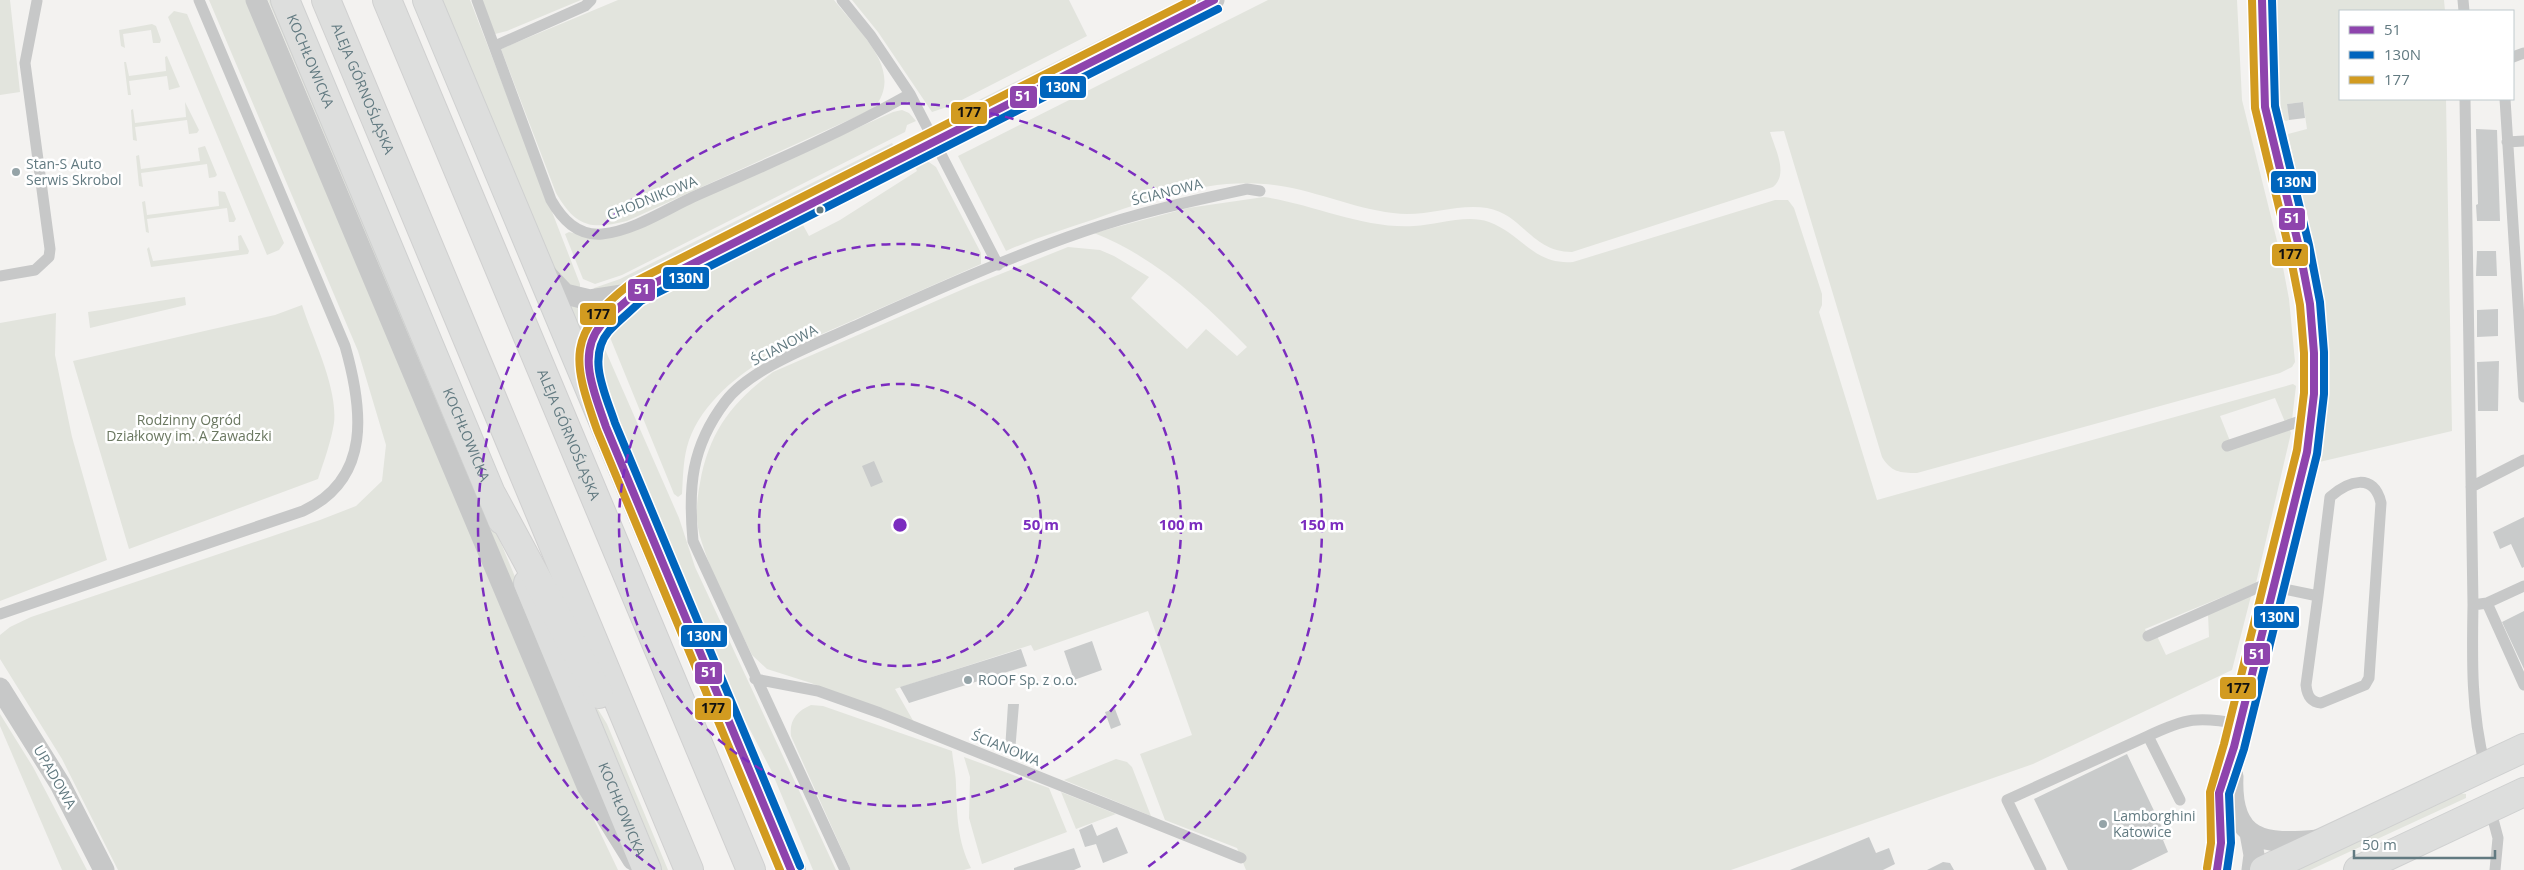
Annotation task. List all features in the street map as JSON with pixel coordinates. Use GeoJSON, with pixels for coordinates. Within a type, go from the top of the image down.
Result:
{"type":"FeatureCollection","features":[{"type":"Feature","properties":{"kind":"main road","name":"KOCHŁOWICKA"},"geometry":{"type":"LineString","coordinates":[[285,0],[647,870]]}},
{"type":"Feature","properties":{"kind":"main road","name":"ALEJA GÓRNOŚLĄSKA"},"geometry":{"type":"LineString","coordinates":[[326,0],[689,870]]}},
{"type":"Feature","properties":{"kind":"main road","name":"ALEJA GÓRNOŚLĄSKA"},"geometry":{"type":"LineString","coordinates":[[387,0],[751,870]]}},
{"type":"Feature","properties":{"kind":"main road"},"geometry":{"type":"LineString","coordinates":[[427,0],[791,870]]}},
{"type":"Feature","properties":{"kind":"main road"},"geometry":{"type":"LineString","coordinates":[[493,497],[597,691],[651,780]]}},
{"type":"Feature","properties":{"kind":"main road"},"geometry":{"type":"LineString","coordinates":[[2264,870],[2524,748]]}},
{"type":"Feature","properties":{"kind":"main road"},"geometry":{"type":"LineString","coordinates":[[2358,870],[2524,792]]}},
{"type":"Feature","properties":{"kind":"street"},"geometry":{"type":"LineString","coordinates":[[256,0],[587,786],[639,870]]}},
{"type":"Feature","properties":{"kind":"street"},"geometry":{"type":"LineString","coordinates":[[606,427],[587,368],[589,343],[600,326],[635,293],[1214,0]]}},
{"type":"Feature","properties":{"kind":"street"},"geometry":{"type":"LineString","coordinates":[[2217,870],[2222,846],[2219,798],[2222,780],[2234,748],[2275,584],[2305,460],[2312,417],[2314,353],[2310,304],[2299,247],[2265,108],[2262,0]]}},
{"type":"Feature","properties":{"kind":"street"},"geometry":{"type":"LineString","coordinates":[[538,265],[565,294],[590,300],[635,293]]}},
{"type":"Feature","properties":{"kind":"street","name":"UPADOWA"},"geometry":{"type":"LineString","coordinates":[[0,688],[60,784],[104,870]]}},
{"type":"Feature","properties":{"kind":"street"},"geometry":{"type":"LineString","coordinates":[[2234,748],[2232,796],[2234,809],[2250,833],[2254,856],[2252,870]]}},
{"type":"Feature","properties":{"kind":"street"},"geometry":{"type":"LineString","coordinates":[[2250,833],[2267,840],[2290,842],[2329,838]]}},
{"type":"Feature","properties":{"kind":"street"},"geometry":{"type":"LineString","coordinates":[[2222,846],[2243,870]]}},
{"type":"Feature","properties":{"kind":"lane"},"geometry":{"type":"LineString","coordinates":[[0,614],[319,504],[334,491],[345,476],[353,459],[357,440],[358,396],[345,346],[199,0]]}},
{"type":"Feature","properties":{"kind":"lane","name":"CHODNIKOWA"},"geometry":{"type":"LineString","coordinates":[[476,0],[495,46],[551,200],[562,219],[579,230],[601,234],[639,222],[740,176],[910,94]]}},
{"type":"Feature","properties":{"kind":"lane"},"geometry":{"type":"LineString","coordinates":[[495,46],[585,6],[591,0]]}},
{"type":"Feature","properties":{"kind":"lane"},"geometry":{"type":"LineString","coordinates":[[842,0],[871,36],[910,94],[998,265]]}},
{"type":"Feature","properties":{"kind":"lane"},"geometry":{"type":"LineString","coordinates":[[0,276],[36,270],[49,258],[50,249],[25,63],[37,1]]}},
{"type":"Feature","properties":{"kind":"lane"},"geometry":{"type":"LineString","coordinates":[[2465,100],[2474,605],[2472,679],[2477,735],[2485,766]]}},
{"type":"Feature","properties":{"kind":"lane"},"geometry":{"type":"LineString","coordinates":[[2505,100],[2524,397]]}},
{"type":"Feature","properties":{"kind":"lane"},"geometry":{"type":"LineString","coordinates":[[2507,142],[2524,141]]}},
{"type":"Feature","properties":{"kind":"lane","name":"ŚCIANOWA"},"geometry":{"type":"LineString","coordinates":[[845,870],[755,679],[693,541],[690,491],[694,462],[707,430],[726,400],[759,372],[868,320],[1082,232],[1162,207],[1247,189],[1260,191]]}},
{"type":"Feature","properties":{"kind":"lane"},"geometry":{"type":"LineString","coordinates":[[2227,446],[2312,417]]}},
{"type":"Feature","properties":{"kind":"lane"},"geometry":{"type":"LineString","coordinates":[[2471,487],[2524,460]]}},
{"type":"Feature","properties":{"kind":"lane"},"geometry":{"type":"LineString","coordinates":[[2368,483],[2379,495],[2381,503],[2368,678],[2360,688],[2321,703],[2315,703],[2310,699],[2306,685],[2318,596],[2330,497],[2348,484],[2368,483]]}},
{"type":"Feature","properties":{"kind":"lane"},"geometry":{"type":"LineString","coordinates":[[2148,636],[2275,584],[2318,596]]}},
{"type":"Feature","properties":{"kind":"lane"},"geometry":{"type":"LineString","coordinates":[[2474,605],[2487,603],[2524,586]]}},
{"type":"Feature","properties":{"kind":"lane"},"geometry":{"type":"LineString","coordinates":[[2487,603],[2524,685]]}},
{"type":"Feature","properties":{"kind":"lane","name":"ŚCIANOWA"},"geometry":{"type":"LineString","coordinates":[[755,679],[818,691],[1242,858]]}},
{"type":"Feature","properties":{"kind":"lane"},"geometry":{"type":"LineString","coordinates":[[2041,870],[2007,800],[2179,721],[2195,718],[2240,724]]}},
{"type":"Feature","properties":{"kind":"lane"},"geometry":{"type":"LineString","coordinates":[[2148,736],[2180,800]]}},
{"type":"Feature","properties":{"kind":"lane"},"geometry":{"type":"LineString","coordinates":[[2490,808],[2498,838],[2495,870]]}},
{"type":"Feature","properties":{"kind":"green space"},"geometry":{"type":"Polygon","coordinates":[[[0,0],[10,0],[20,92],[0,95],[0,0]]]}},
{"type":"Feature","properties":{"kind":"green space"},"geometry":{"type":"Polygon","coordinates":[[[209,0],[248,0],[578,786],[618,870],[118,870],[62,759],[0,659],[0,635],[10,627],[31,617],[320,520],[356,506],[382,481],[386,445],[358,351],[209,0]]]}},
{"type":"Feature","properties":{"kind":"green space"},"geometry":{"type":"Polygon","coordinates":[[[268,0],[274,0],[600,780],[577,740],[268,0]]]}},
{"type":"Feature","properties":{"kind":"green space"},"geometry":{"type":"Polygon","coordinates":[[[439,0],[470,0],[580,284],[580,290],[563,283],[550,268],[439,0]]]}},
{"type":"Feature","properties":{"kind":"green space"},"geometry":{"type":"Polygon","coordinates":[[[482,0],[581,0],[507,31],[495,34],[482,0]]]}},
{"type":"Feature","properties":{"kind":"green space"},"geometry":{"type":"Polygon","coordinates":[[[618,0],[834,0],[875,51],[882,66],[884,80],[882,95],[873,109],[627,221],[603,225],[585,223],[570,213],[556,193],[501,49],[618,0]]]}},
{"type":"Feature","properties":{"kind":"green space"},"geometry":{"type":"Polygon","coordinates":[[[852,0],[1069,0],[1087,36],[950,106],[932,112],[878,32],[852,0]]]}},
{"type":"Feature","properties":{"kind":"green space"},"geometry":{"type":"Polygon","coordinates":[[[1180,0],[1191,0],[969,111],[966,110],[967,106],[1180,0]]]}},
{"type":"Feature","properties":{"kind":"green space"},"geometry":{"type":"Polygon","coordinates":[[[1268,0],[2237,0],[2242,100],[2281,257],[2289,299],[2295,362],[2292,367],[2280,373],[1917,473],[1896,471],[1882,457],[1784,131],[1770,132],[1780,168],[1778,182],[1773,187],[1572,252],[1546,246],[1510,217],[1487,208],[1464,207],[1417,214],[1393,213],[1361,207],[1297,189],[1242,183],[1199,188],[1156,198],[1006,251],[958,156],[1268,0]]]}},
{"type":"Feature","properties":{"kind":"green space"},"geometry":{"type":"Polygon","coordinates":[[[2277,0],[2444,0],[2445,10],[2339,10],[2339,100],[2446,100],[2452,431],[2315,463],[2324,409],[2323,328],[2310,247],[2313,246],[2288,134],[2307,129],[2303,102],[2287,104],[2289,120],[2283,119],[2278,90],[2277,0]]]}},
{"type":"Feature","properties":{"kind":"green space"},"geometry":{"type":"Polygon","coordinates":[[[174,11],[187,14],[284,243],[279,250],[267,255],[168,17],[174,11]]]}},
{"type":"Feature","properties":{"kind":"green space"},"geometry":{"type":"Polygon","coordinates":[[[152,24],[156,26],[161,40],[160,43],[153,43],[151,30],[123,34],[125,48],[121,46],[119,30],[152,24]]]}},
{"type":"Feature","properties":{"kind":"green space"},"geometry":{"type":"Polygon","coordinates":[[[167,56],[180,87],[169,90],[167,76],[129,81],[131,95],[128,95],[124,62],[126,62],[129,76],[166,71],[165,57],[167,56]]]}},
{"type":"Feature","properties":{"kind":"green space"},"geometry":{"type":"Polygon","coordinates":[[[185,102],[199,130],[197,133],[189,134],[187,120],[135,127],[137,141],[133,140],[131,110],[133,109],[135,123],[186,117],[185,102]]]}},
{"type":"Feature","properties":{"kind":"green space"},"geometry":{"type":"Polygon","coordinates":[[[902,110],[909,113],[916,121],[907,125],[905,132],[622,275],[595,284],[583,279],[565,234],[569,232],[596,239],[801,153],[893,112],[902,110]]]}},
{"type":"Feature","properties":{"kind":"green space"},"geometry":{"type":"Polygon","coordinates":[[[892,143],[895,148],[617,287],[592,293],[594,288],[620,279],[892,143]]]}},
{"type":"Feature","properties":{"kind":"green space"},"geometry":{"type":"Polygon","coordinates":[[[205,146],[217,175],[215,177],[209,178],[207,164],[141,173],[143,187],[139,186],[136,156],[139,155],[141,169],[200,161],[198,148],[205,146]]]}},
{"type":"Feature","properties":{"kind":"green space"},"geometry":{"type":"Polygon","coordinates":[[[926,160],[936,167],[981,253],[981,264],[765,359],[741,375],[708,407],[692,433],[687,447],[683,470],[682,494],[678,497],[674,494],[607,330],[624,317],[662,296],[803,225],[809,236],[840,220],[917,171],[915,166],[926,160]]]}},
{"type":"Feature","properties":{"kind":"green space"},"geometry":{"type":"Polygon","coordinates":[[[218,191],[225,192],[236,219],[234,222],[229,222],[227,208],[147,219],[149,233],[146,232],[142,202],[145,201],[147,215],[219,206],[218,191]]]}},
{"type":"Feature","properties":{"kind":"green space"},"geometry":{"type":"Polygon","coordinates":[[[1264,197],[1376,224],[1414,226],[1461,219],[1480,220],[1500,227],[1538,254],[1559,262],[1573,262],[1775,200],[1788,200],[1794,208],[1822,294],[1822,305],[1819,312],[1877,500],[2293,384],[2296,386],[2292,420],[2285,422],[2275,398],[2220,416],[2230,441],[2290,430],[2291,433],[2256,583],[2145,629],[2149,639],[2157,636],[2166,655],[2209,637],[2208,614],[2251,596],[2232,670],[2033,764],[1731,870],[1246,870],[1237,848],[1165,820],[1140,754],[1192,735],[1148,611],[1034,651],[1031,645],[895,689],[915,724],[811,683],[767,669],[752,655],[712,572],[700,536],[697,513],[704,465],[716,433],[734,407],[758,383],[773,372],[968,287],[1068,247],[1100,250],[1114,256],[1149,277],[1131,298],[1187,349],[1206,329],[1237,356],[1247,347],[1195,297],[1137,254],[1094,233],[1188,208],[1264,197]]]}},
{"type":"Feature","properties":{"kind":"green space"},"geometry":{"type":"Polygon","coordinates":[[[241,235],[249,251],[248,254],[151,267],[147,249],[149,247],[153,261],[239,250],[238,236],[241,235]]]}},
{"type":"Feature","properties":{"kind":"green space"},"geometry":{"type":"Polygon","coordinates":[[[185,297],[186,305],[90,328],[88,312],[185,297]]]}},
{"type":"Feature","properties":{"kind":"green space"},"geometry":{"type":"Polygon","coordinates":[[[569,304],[587,307],[593,321],[585,335],[582,336],[569,304]]]}},
{"type":"Feature","properties":{"kind":"green space","name":"Rodzinny Ogród Działkowy im. A Zawadzki"},"geometry":{"type":"Polygon","coordinates":[[[302,305],[329,379],[334,409],[331,437],[318,479],[129,549],[73,361],[275,315],[302,305]]]}},
{"type":"Feature","properties":{"kind":"green space"},"geometry":{"type":"Polygon","coordinates":[[[56,313],[55,355],[72,437],[107,560],[0,601],[0,323],[56,313]]]}},
{"type":"Feature","properties":{"kind":"green space"},"geometry":{"type":"Polygon","coordinates":[[[600,338],[679,518],[695,567],[836,870],[813,870],[771,770],[726,684],[595,372],[600,338]]]}},
{"type":"Feature","properties":{"kind":"green space"},"geometry":{"type":"Polygon","coordinates":[[[811,705],[823,706],[952,751],[956,777],[960,837],[971,868],[964,870],[851,870],[791,736],[791,725],[795,717],[811,705]]]}},
{"type":"Feature","properties":{"kind":"green space"},"geometry":{"type":"Polygon","coordinates":[[[593,706],[596,706],[607,724],[668,870],[661,870],[593,706]]]}},
{"type":"Feature","properties":{"kind":"green space"},"geometry":{"type":"Polygon","coordinates":[[[0,714],[33,767],[87,870],[62,870],[0,726],[0,714]]]}},
{"type":"Feature","properties":{"kind":"green space"},"geometry":{"type":"Polygon","coordinates":[[[964,757],[1049,788],[1067,832],[982,864],[969,818],[970,777],[964,757]]]}},
{"type":"Feature","properties":{"kind":"green space"},"geometry":{"type":"Polygon","coordinates":[[[1116,759],[1127,762],[1132,767],[1151,816],[1064,780],[1116,759]]]}},
{"type":"Feature","properties":{"kind":"green space"},"geometry":{"type":"Polygon","coordinates":[[[1061,792],[1116,814],[1076,829],[1061,792]]]}},
{"type":"Feature","properties":{"kind":"green space"},"geometry":{"type":"Polygon","coordinates":[[[2458,793],[2466,794],[2466,798],[2310,870],[2288,870],[2458,793]]]}},
{"type":"Feature","properties":{"kind":"building"},"geometry":{"type":"Polygon","coordinates":[[[2303,102],[2305,118],[2289,120],[2287,104],[2303,102]]]}},
{"type":"Feature","properties":{"kind":"building"},"geometry":{"type":"Polygon","coordinates":[[[2476,129],[2497,130],[2500,221],[2477,221],[2476,129]]]}},
{"type":"Feature","properties":{"kind":"building"},"geometry":{"type":"Polygon","coordinates":[[[2477,251],[2496,251],[2497,276],[2476,276],[2477,251]]]}},
{"type":"Feature","properties":{"kind":"building"},"geometry":{"type":"Polygon","coordinates":[[[2498,309],[2498,336],[2477,337],[2477,310],[2498,309]]]}},
{"type":"Feature","properties":{"kind":"building"},"geometry":{"type":"Polygon","coordinates":[[[2499,361],[2498,411],[2478,411],[2477,362],[2499,361]]]}},
{"type":"Feature","properties":{"kind":"building"},"geometry":{"type":"Polygon","coordinates":[[[874,461],[883,482],[871,487],[862,466],[874,461]]]}},
{"type":"Feature","properties":{"kind":"building"},"geometry":{"type":"Polygon","coordinates":[[[2524,517],[2524,567],[2522,568],[2511,544],[2500,549],[2493,532],[2524,517]]]}},
{"type":"Feature","properties":{"kind":"building"},"geometry":{"type":"Polygon","coordinates":[[[2524,611],[2524,669],[2502,622],[2524,611]]]}},
{"type":"Feature","properties":{"kind":"building"},"geometry":{"type":"Polygon","coordinates":[[[1092,641],[1102,670],[1074,680],[1064,651],[1092,641]]]}},
{"type":"Feature","properties":{"kind":"building"},"geometry":{"type":"Polygon","coordinates":[[[1021,649],[1027,666],[909,703],[900,687],[1021,649]]]}},
{"type":"Feature","properties":{"kind":"building"},"geometry":{"type":"Polygon","coordinates":[[[1008,704],[1019,704],[1015,752],[1005,750],[1008,704]]]}},
{"type":"Feature","properties":{"kind":"building"},"geometry":{"type":"Polygon","coordinates":[[[1115,709],[1121,725],[1111,729],[1105,712],[1115,709]]]}},
{"type":"Feature","properties":{"kind":"building"},"geometry":{"type":"Polygon","coordinates":[[[2127,754],[2167,838],[2163,840],[2168,852],[2131,870],[2068,870],[2034,799],[2127,754]]]}},
{"type":"Feature","properties":{"kind":"building"},"geometry":{"type":"Polygon","coordinates":[[[1092,824],[1097,836],[1117,827],[1128,853],[1103,863],[1096,844],[1085,847],[1079,830],[1092,824]]]}},
{"type":"Feature","properties":{"kind":"building"},"geometry":{"type":"Polygon","coordinates":[[[1869,837],[1876,853],[1889,848],[1895,864],[1883,870],[1790,870],[1869,837]]]}},
{"type":"Feature","properties":{"kind":"building"},"geometry":{"type":"Polygon","coordinates":[[[1074,848],[1081,867],[1074,870],[1014,870],[1014,868],[1074,848]]]}},
{"type":"Feature","properties":{"kind":"building"},"geometry":{"type":"Polygon","coordinates":[[[1943,862],[1950,863],[1954,870],[1927,870],[1943,862]]]}},
{"type":"Feature","properties":{"kind":"transit line","name":"177"},"geometry":{"type":"LineString","coordinates":[[780,870],[597,430],[583,384],[580,366],[580,349],[585,333],[594,318],[630,284],[1192,0]]}},
{"type":"Feature","properties":{"kind":"transit line","name":"51"},"geometry":{"type":"LineString","coordinates":[[791,870],[606,427],[590,375],[590,349],[594,337],[601,325],[635,293],[1214,0]]}},
{"type":"Feature","properties":{"kind":"transit line","name":"177"},"geometry":{"type":"LineString","coordinates":[[2207,868],[2211,843],[2210,792],[2224,744],[2297,450],[2304,393],[2304,353],[2300,305],[2289,249],[2255,108],[2252,0]]}},
{"type":"Feature","properties":{"kind":"transit line","name":"51"},"geometry":{"type":"LineString","coordinates":[[2217,870],[2221,843],[2219,793],[2234,747],[2307,452],[2314,394],[2314,353],[2310,304],[2299,247],[2265,107],[2262,0]]}},
{"type":"Feature","properties":{"kind":"transit line","name":"130N"},"geometry":{"type":"LineString","coordinates":[[2227,870],[2231,843],[2229,794],[2244,749],[2317,454],[2324,394],[2324,352],[2320,302],[2309,245],[2275,106],[2272,0]]}},
{"type":"Feature","properties":{"kind":"transit line","name":"130N"},"geometry":{"type":"LineString","coordinates":[[800,866],[615,423],[603,389],[598,365],[602,342],[609,331],[641,301],[1218,9]]}},
{"type":"Feature","properties":{"kind":"place","name":"Stan-S Auto Serwis Skrobol"},"geometry":{"type":"Point","coordinates":[16,172]}},
{"type":"Feature","properties":{"kind":"place","name":"ROOF Sp. z o.o."},"geometry":{"type":"Point","coordinates":[968,680]}},
{"type":"Feature","properties":{"kind":"place","name":"Lamborghini Katowice"},"geometry":{"type":"Point","coordinates":[2103,824]}}]}
